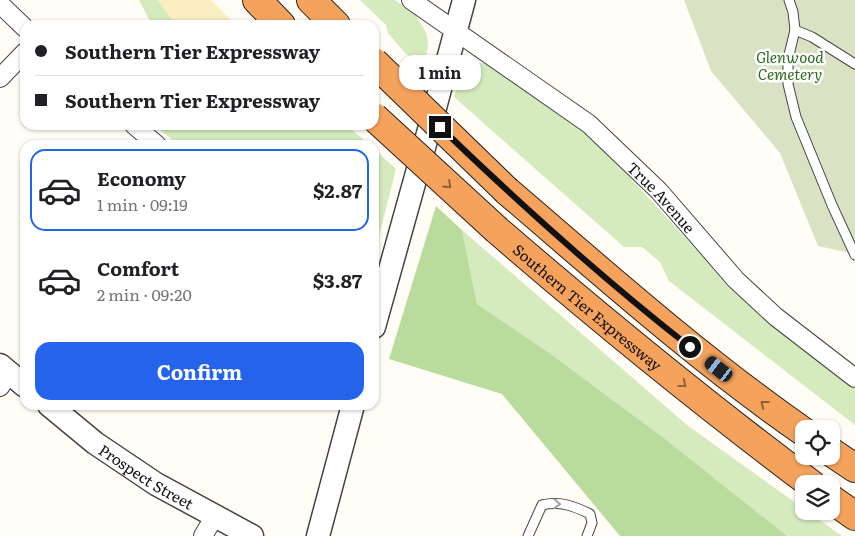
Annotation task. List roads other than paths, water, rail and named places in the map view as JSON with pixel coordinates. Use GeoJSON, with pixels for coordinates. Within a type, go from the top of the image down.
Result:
{"type":"FeatureCollection","features":[{"type":"Feature","properties":{"kind":"highway"},"geometry":{"type":"LineString","coordinates":[[256,0],[276,20]]}},
{"type":"Feature","properties":{"kind":"highway"},"geometry":{"type":"LineString","coordinates":[[311,0],[331,20]]}},
{"type":"Feature","properties":{"kind":"highway"},"geometry":{"type":"LineString","coordinates":[[379,67],[507,191],[662,325],[795,426]]}},
{"type":"Feature","properties":{"kind":"highway","name":"Southern Tier Expressway"},"geometry":{"type":"LineString","coordinates":[[379,122],[497,230],[594,314],[799,475]]}},
{"type":"Feature","properties":{"kind":"highway"},"geometry":{"type":"LineString","coordinates":[[840,458],[855,468]]}},
{"type":"Feature","properties":{"kind":"highway"},"geometry":{"type":"LineString","coordinates":[[840,505],[855,516]]}},
{"type":"Feature","properties":{"kind":"street","name":"True Avenue"},"geometry":{"type":"LineString","coordinates":[[411,0],[589,124],[659,191],[736,280],[776,317],[855,378]]}},
{"type":"Feature","properties":{"kind":"street"},"geometry":{"type":"LineString","coordinates":[[379,293],[464,0]]}},
{"type":"Feature","properties":{"kind":"street"},"geometry":{"type":"LineString","coordinates":[[0,4],[20,23]]}},
{"type":"Feature","properties":{"kind":"street"},"geometry":{"type":"LineString","coordinates":[[0,78],[20,57]]}},
{"type":"Feature","properties":{"kind":"street"},"geometry":{"type":"LineString","coordinates":[[140,130],[151,140]]}},
{"type":"Feature","properties":{"kind":"street","name":"Prospect Street"},"geometry":{"type":"LineString","coordinates":[[54,410],[95,443],[156,484],[252,536]]}},
{"type":"Feature","properties":{"kind":"street"},"geometry":{"type":"LineString","coordinates":[[318,536],[352,410]]}},
{"type":"Feature","properties":{"kind":"street"},"geometry":{"type":"LineString","coordinates":[[203,536],[215,516]]}},
{"type":"Feature","properties":{"kind":"lane"},"geometry":{"type":"LineString","coordinates":[[789,0],[793,12],[795,30],[788,59],[788,84],[796,117],[855,255]]}},
{"type":"Feature","properties":{"kind":"lane"},"geometry":{"type":"LineString","coordinates":[[795,30],[812,37],[855,64]]}},
{"type":"Feature","properties":{"kind":"lane"},"geometry":{"type":"LineString","coordinates":[[528,536],[542,505],[555,502],[590,514],[592,523],[587,536]]}},
{"type":"Feature","properties":{"kind":"park label","name":"Glenwood Cemetery"},"geometry":{"type":"Point","coordinates":[790,64]}}]}
